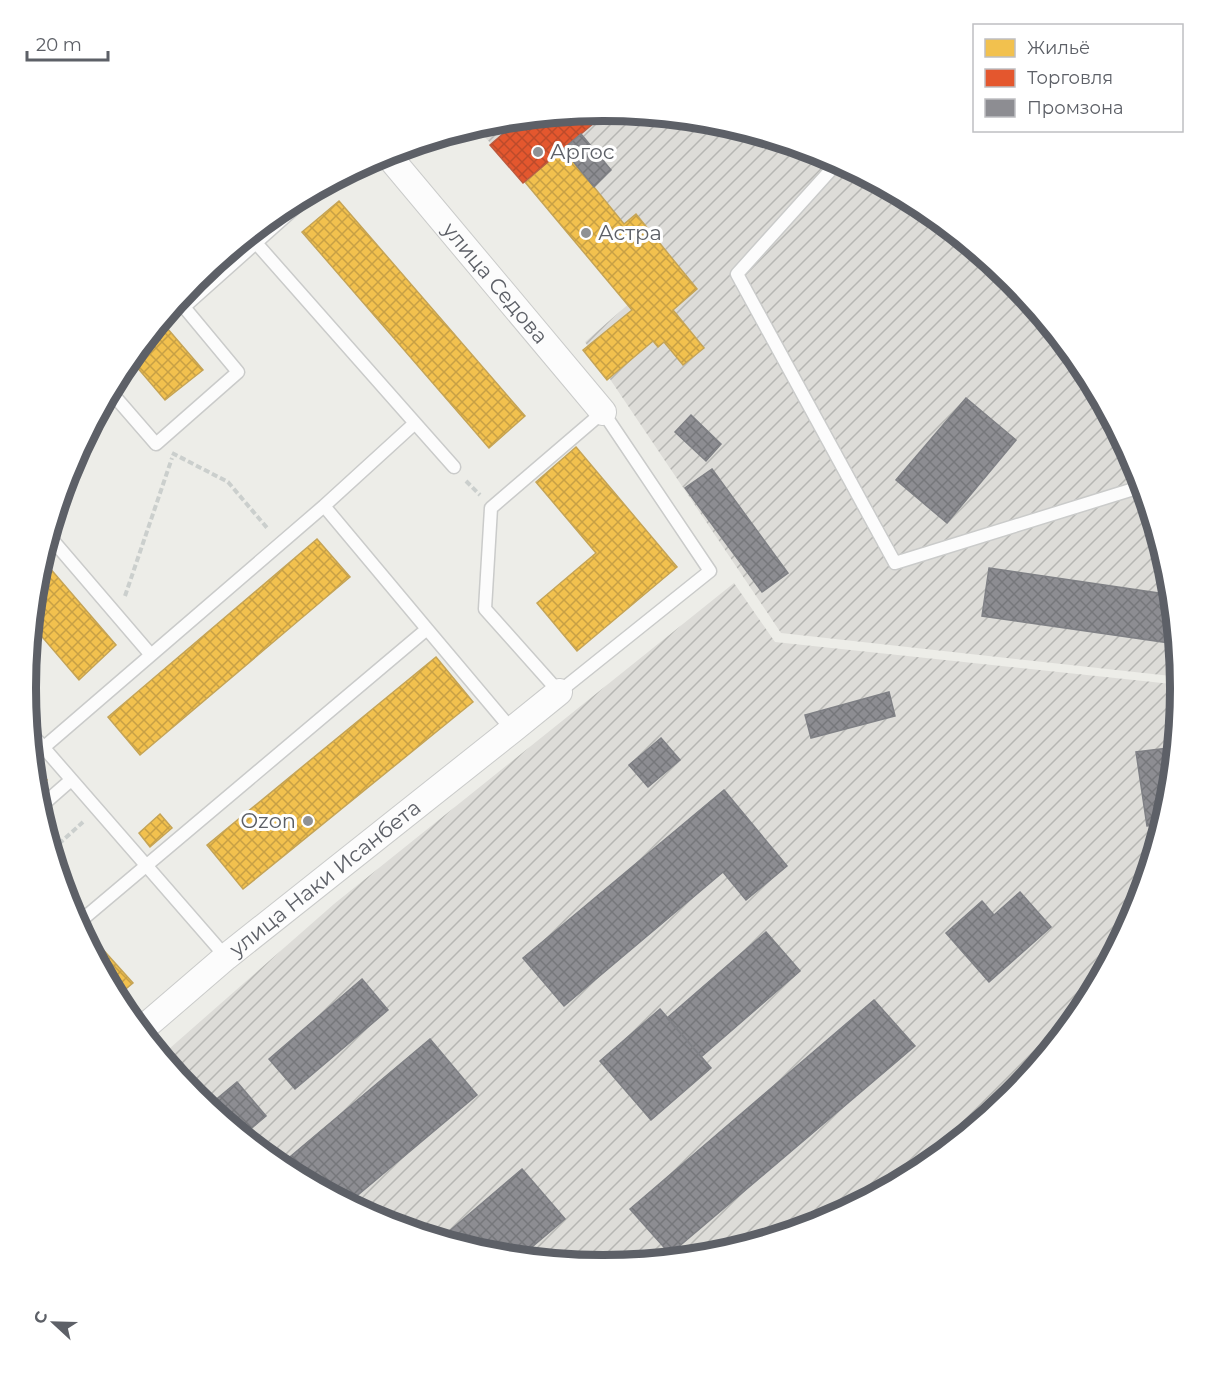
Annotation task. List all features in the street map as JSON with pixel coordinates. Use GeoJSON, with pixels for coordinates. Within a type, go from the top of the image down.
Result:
{"type":"FeatureCollection","features":[{"type":"Feature","properties":{"kind":"street","name":"улица Седова"},"geometry":{"type":"LineString","coordinates":[[393,161],[603,412]]}},
{"type":"Feature","properties":{"kind":"street","name":"улица Наки Исанбета"},"geometry":{"type":"LineString","coordinates":[[147,1025],[226,957],[558,692]]}},
{"type":"Feature","properties":{"kind":"lane"},"geometry":{"type":"LineString","coordinates":[[832,169],[738,274],[895,563],[1135,489]]}},
{"type":"Feature","properties":{"kind":"lane"},"geometry":{"type":"LineString","coordinates":[[254,241],[454,467]]}},
{"type":"Feature","properties":{"kind":"lane"},"geometry":{"type":"LineString","coordinates":[[116,398],[156,444],[238,372],[184,307]]}},
{"type":"Feature","properties":{"kind":"lane"},"geometry":{"type":"LineString","coordinates":[[603,412],[710,571],[558,692],[485,609],[491,508],[603,412]]}},
{"type":"Feature","properties":{"kind":"lane"},"geometry":{"type":"LineString","coordinates":[[43,748],[324,506],[415,423]]}},
{"type":"Feature","properties":{"kind":"lane"},"geometry":{"type":"LineString","coordinates":[[324,506],[512,730]]}},
{"type":"Feature","properties":{"kind":"lane"},"geometry":{"type":"LineString","coordinates":[[55,543],[151,655]]}},
{"type":"Feature","properties":{"kind":"lane"},"geometry":{"type":"LineString","coordinates":[[85,918],[427,629]]}},
{"type":"Feature","properties":{"kind":"lane"},"geometry":{"type":"LineString","coordinates":[[39,743],[226,957]]}},
{"type":"Feature","properties":{"kind":"lane"},"geometry":{"type":"LineString","coordinates":[[47,801],[71,780]]}},
{"type":"Feature","properties":{"kind":"path"},"geometry":{"type":"LineString","coordinates":[[118,616],[186,418]]}},
{"type":"Feature","properties":{"kind":"path"},"geometry":{"type":"LineString","coordinates":[[156,444],[228,482],[281,543]]}},
{"type":"Feature","properties":{"kind":"path"},"geometry":{"type":"LineString","coordinates":[[454,467],[491,508]]}},
{"type":"Feature","properties":{"kind":"path"},"geometry":{"type":"LineString","coordinates":[[58,845],[97,810]]}},
{"type":"Feature","properties":{"kind":"shaded area"},"geometry":{"type":"Polygon","coordinates":[[[604,121],[641,122],[714,132],[750,140],[821,164],[887,197],[919,217],[949,238],[1005,287],[1054,343],[1095,405],[1128,471],[1152,542],[1166,614],[1171,676],[781,633],[585,342],[632,301],[482,134],[529,126],[604,121]]]}},
{"type":"Feature","properties":{"kind":"shaded area"},"geometry":{"type":"Polygon","coordinates":[[[734,583],[775,642],[1171,684],[1166,763],[1152,835],[1141,871],[1128,906],[1095,972],[1054,1034],[1005,1090],[949,1139],[919,1160],[887,1180],[821,1213],[750,1237],[678,1251],[641,1255],[566,1255],[493,1245],[457,1237],[386,1213],[320,1180],[258,1139],[202,1090],[167,1051],[334,904],[734,583]]]}},
{"type":"Feature","properties":{"kind":"building: Жильё"},"geometry":{"type":"Polygon","coordinates":[[[563,149],[624,224],[636,214],[697,289],[673,310],[704,348],[683,365],[664,342],[658,347],[653,341],[607,380],[583,350],[632,310],[525,182],[563,149]]]}},
{"type":"Feature","properties":{"kind":"building: Жильё"},"geometry":{"type":"Polygon","coordinates":[[[339,201],[525,416],[489,448],[302,232],[339,201]]]}},
{"type":"Feature","properties":{"kind":"building: Жильё"},"geometry":{"type":"Polygon","coordinates":[[[166,327],[203,370],[165,400],[136,367],[166,327]]]}},
{"type":"Feature","properties":{"kind":"building: Жильё"},"geometry":{"type":"Polygon","coordinates":[[[576,447],[677,567],[577,651],[537,603],[596,553],[536,482],[576,447]]]}},
{"type":"Feature","properties":{"kind":"building: Жильё"},"geometry":{"type":"Polygon","coordinates":[[[317,539],[350,577],[140,755],[108,717],[317,539]]]}},
{"type":"Feature","properties":{"kind":"building: Жильё"},"geometry":{"type":"Polygon","coordinates":[[[49,568],[116,645],[79,680],[39,633],[49,568]]]}},
{"type":"Feature","properties":{"kind":"building: Жильё"},"geometry":{"type":"Polygon","coordinates":[[[436,657],[473,702],[243,889],[207,845],[436,657]]]}},
{"type":"Feature","properties":{"kind":"building: Жильё"},"geometry":{"type":"Polygon","coordinates":[[[160,814],[172,828],[150,847],[139,833],[160,814]]]}},
{"type":"Feature","properties":{"kind":"building: Жильё"},"geometry":{"type":"Polygon","coordinates":[[[97,943],[133,983],[124,991],[97,943]]]}},
{"type":"Feature","properties":{"kind":"building: Торговля"},"geometry":{"type":"Polygon","coordinates":[[[596,121],[523,183],[490,145],[508,130],[566,122],[596,121]]]}},
{"type":"Feature","properties":{"kind":"building: Промзона"},"geometry":{"type":"Polygon","coordinates":[[[581,134],[611,170],[594,187],[563,149],[581,134]]]}},
{"type":"Feature","properties":{"kind":"building: Промзона"},"geometry":{"type":"Polygon","coordinates":[[[966,398],[1016,440],[947,523],[896,480],[966,398]]]}},
{"type":"Feature","properties":{"kind":"building: Промзона"},"geometry":{"type":"Polygon","coordinates":[[[691,415],[721,444],[706,461],[675,432],[691,415]]]}},
{"type":"Feature","properties":{"kind":"building: Промзона"},"geometry":{"type":"Polygon","coordinates":[[[712,469],[788,573],[762,592],[685,488],[712,469]]]}},
{"type":"Feature","properties":{"kind":"building: Промзона"},"geometry":{"type":"Polygon","coordinates":[[[989,568],[1163,594],[1169,643],[982,616],[989,568]]]}},
{"type":"Feature","properties":{"kind":"building: Промзона"},"geometry":{"type":"Polygon","coordinates":[[[889,692],[895,716],[811,738],[805,715],[889,692]]]}},
{"type":"Feature","properties":{"kind":"building: Промзона"},"geometry":{"type":"Polygon","coordinates":[[[661,738],[680,760],[648,787],[629,765],[661,738]]]}},
{"type":"Feature","properties":{"kind":"building: Промзона"},"geometry":{"type":"Polygon","coordinates":[[[1168,748],[1154,825],[1147,826],[1136,752],[1168,748]]]}},
{"type":"Feature","properties":{"kind":"building: Промзона"},"geometry":{"type":"Polygon","coordinates":[[[724,790],[787,866],[746,900],[723,872],[564,1006],[523,958],[724,790]]]}},
{"type":"Feature","properties":{"kind":"building: Промзона"},"geometry":{"type":"Polygon","coordinates":[[[1020,892],[1051,927],[989,982],[946,933],[982,901],[994,915],[1020,892]]]}},
{"type":"Feature","properties":{"kind":"building: Промзона"},"geometry":{"type":"Polygon","coordinates":[[[766,932],[800,971],[701,1057],[667,1018],[766,932]]]}},
{"type":"Feature","properties":{"kind":"building: Промзона"},"geometry":{"type":"Polygon","coordinates":[[[362,979],[388,1010],[295,1089],[269,1059],[362,979]]]}},
{"type":"Feature","properties":{"kind":"building: Промзона"},"geometry":{"type":"Polygon","coordinates":[[[874,1000],[915,1046],[673,1252],[668,1252],[630,1209],[874,1000]]]}},
{"type":"Feature","properties":{"kind":"building: Промзона"},"geometry":{"type":"Polygon","coordinates":[[[660,1009],[711,1068],[651,1120],[600,1061],[660,1009]]]}},
{"type":"Feature","properties":{"kind":"building: Промзона"},"geometry":{"type":"Polygon","coordinates":[[[430,1039],[477,1095],[354,1198],[287,1159],[430,1039]]]}},
{"type":"Feature","properties":{"kind":"building: Промзона"},"geometry":{"type":"Polygon","coordinates":[[[237,1082],[266,1116],[248,1131],[214,1101],[237,1082]]]}},
{"type":"Feature","properties":{"kind":"building: Промзона"},"geometry":{"type":"Polygon","coordinates":[[[522,1169],[565,1219],[528,1251],[446,1234],[522,1169]]]}},
{"type":"Feature","properties":{"kind":"place","name":"Аргос"},"geometry":{"type":"Point","coordinates":[538,152]}},
{"type":"Feature","properties":{"kind":"place","name":"Астра"},"geometry":{"type":"Point","coordinates":[586,233]}},
{"type":"Feature","properties":{"kind":"place","name":"Ozon"},"geometry":{"type":"Point","coordinates":[308,821]}}]}
